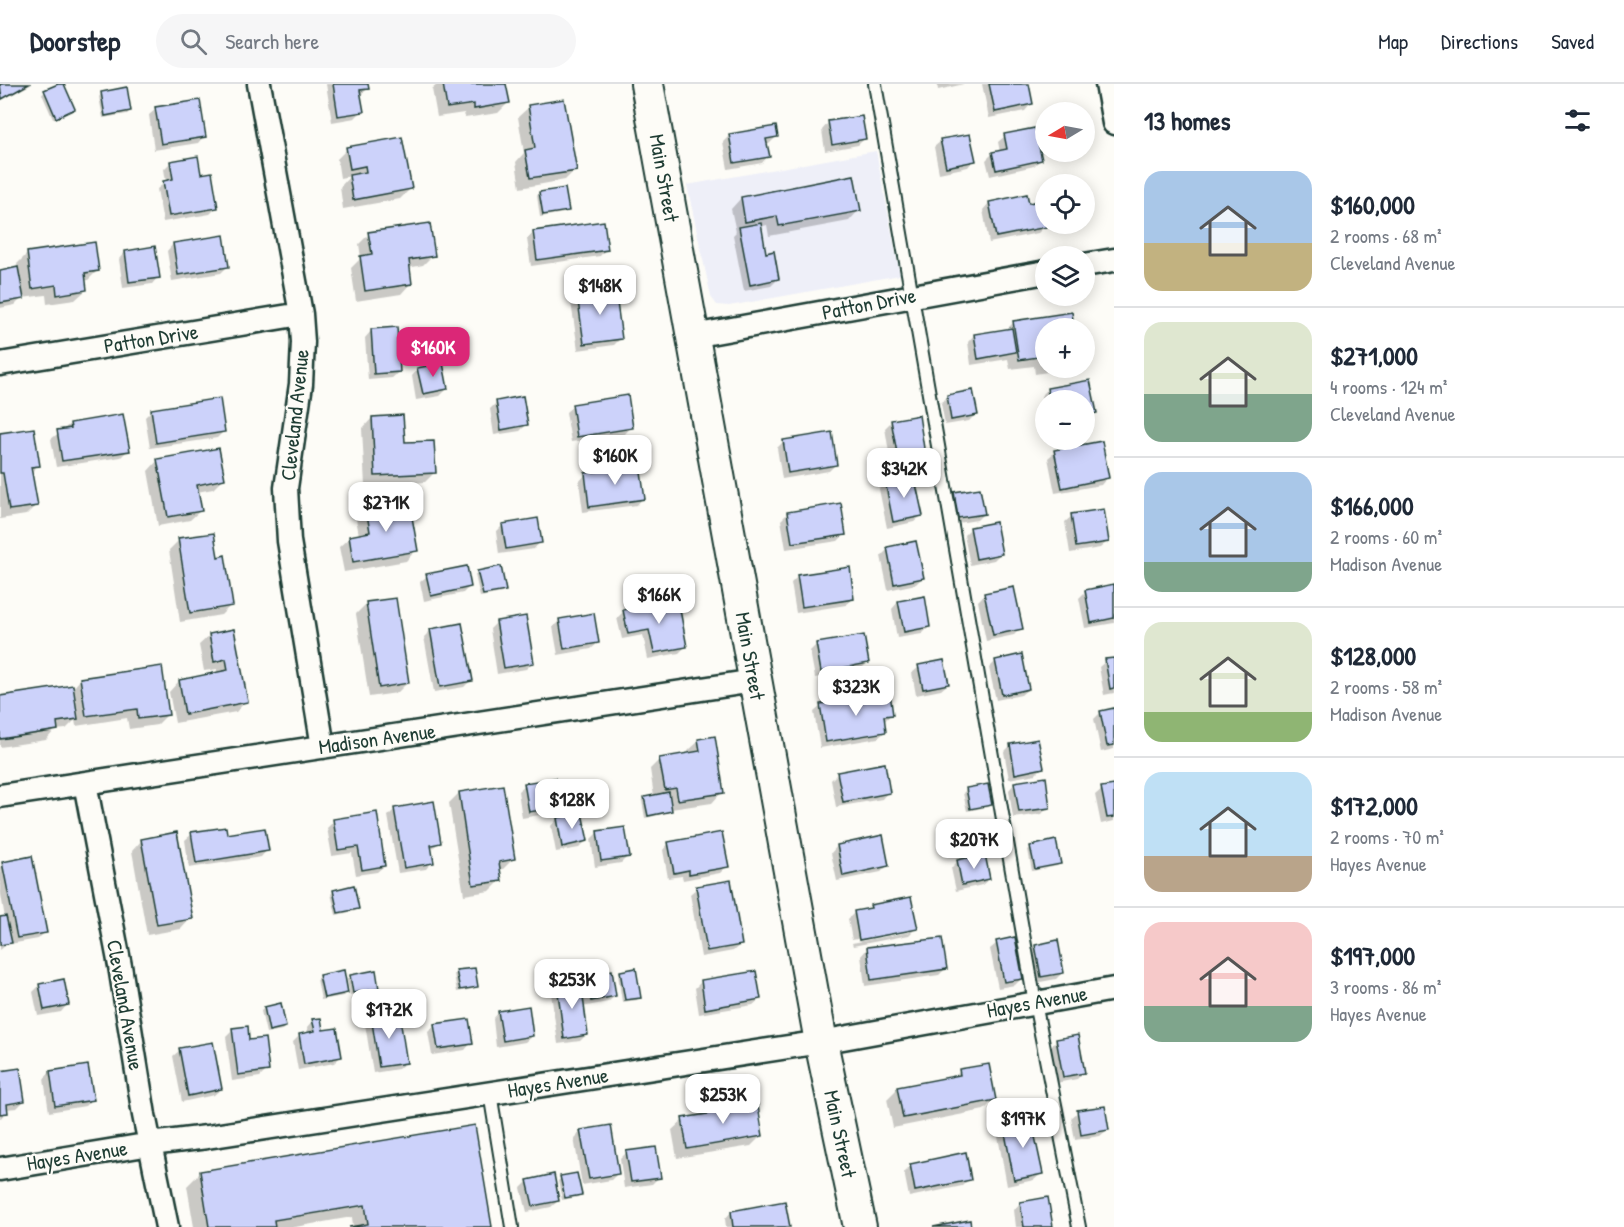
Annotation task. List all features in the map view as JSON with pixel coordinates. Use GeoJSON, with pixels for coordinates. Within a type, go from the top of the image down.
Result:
{"type":"FeatureCollection","features":[{"type":"Feature","properties":{"kind":"main road","name":"Main Street"},"geometry":{"type":"LineString","coordinates":[[647,84],[821,1042],[860,1227]]}},
{"type":"Feature","properties":{"kind":"street","name":"Cleveland Avenue"},"geometry":{"type":"LineString","coordinates":[[259,84],[301,314],[303,342],[301,384],[286,488],[289,541],[323,747]]}},
{"type":"Feature","properties":{"kind":"street"},"geometry":{"type":"LineString","coordinates":[[1107,84],[1114,123]]}},
{"type":"Feature","properties":{"kind":"street"},"geometry":{"type":"LineString","coordinates":[[1095,263],[1114,260]]}},
{"type":"Feature","properties":{"kind":"street","name":"Patton Drive"},"geometry":{"type":"LineString","coordinates":[[693,336],[1035,274]]}},
{"type":"Feature","properties":{"kind":"street","name":"Patton Drive"},"geometry":{"type":"LineString","coordinates":[[0,364],[301,314]]}},
{"type":"Feature","properties":{"kind":"street","name":"Madison Avenue"},"geometry":{"type":"LineString","coordinates":[[0,796],[754,681]]}},
{"type":"Feature","properties":{"kind":"street","name":"Cleveland Avenue"},"geometry":{"type":"LineString","coordinates":[[85,783],[167,1227]]}},
{"type":"Feature","properties":{"kind":"street","name":"Hayes Avenue"},"geometry":{"type":"LineString","coordinates":[[0,1169],[821,1042],[1114,989]]}},
{"type":"Feature","properties":{"kind":"lane"},"geometry":{"type":"LineString","coordinates":[[875,84],[1035,1003],[1079,1227]]}},
{"type":"Feature","properties":{"kind":"lane"},"geometry":{"type":"LineString","coordinates":[[490,1093],[512,1227]]}},
{"type":"Feature","properties":{"kind":"shaded area"},"geometry":{"type":"Polygon","coordinates":[[[876,151],[900,275],[729,306],[717,305],[711,297],[687,185],[876,151]]]}},
{"type":"Feature","properties":{"kind":"building"},"geometry":{"type":"Polygon","coordinates":[[[0,84],[29,84],[2,99],[0,84]]]}},
{"type":"Feature","properties":{"kind":"building"},"geometry":{"type":"Polygon","coordinates":[[[64,84],[75,109],[56,118],[44,90],[64,84]]]}},
{"type":"Feature","properties":{"kind":"building"},"geometry":{"type":"Polygon","coordinates":[[[333,84],[368,84],[369,89],[360,90],[364,112],[338,116],[333,84]]]}},
{"type":"Feature","properties":{"kind":"building"},"geometry":{"type":"Polygon","coordinates":[[[443,84],[506,84],[510,103],[474,109],[474,104],[447,108],[443,84]]]}},
{"type":"Feature","properties":{"kind":"building"},"geometry":{"type":"Polygon","coordinates":[[[989,84],[1029,84],[1033,104],[995,112],[989,84]]]}},
{"type":"Feature","properties":{"kind":"building"},"geometry":{"type":"Polygon","coordinates":[[[127,87],[131,111],[105,116],[101,92],[127,87]]]}},
{"type":"Feature","properties":{"kind":"building"},"geometry":{"type":"Polygon","coordinates":[[[564,99],[577,171],[530,178],[525,150],[535,148],[528,105],[564,99]]]}},
{"type":"Feature","properties":{"kind":"building"},"geometry":{"type":"Polygon","coordinates":[[[200,100],[206,137],[161,144],[155,107],[200,100]]]}},
{"type":"Feature","properties":{"kind":"building"},"geometry":{"type":"Polygon","coordinates":[[[862,116],[866,139],[832,145],[828,121],[862,116]]]}},
{"type":"Feature","properties":{"kind":"building"},"geometry":{"type":"Polygon","coordinates":[[[776,126],[778,137],[766,139],[770,157],[734,163],[729,134],[776,126]]]}},
{"type":"Feature","properties":{"kind":"building"},"geometry":{"type":"Polygon","coordinates":[[[1035,128],[1035,162],[996,170],[992,152],[1007,149],[1004,134],[1035,128]]]}},
{"type":"Feature","properties":{"kind":"building"},"geometry":{"type":"Polygon","coordinates":[[[970,134],[976,161],[946,167],[940,139],[970,134]]]}},
{"type":"Feature","properties":{"kind":"building"},"geometry":{"type":"Polygon","coordinates":[[[402,137],[412,189],[353,200],[349,175],[366,172],[365,166],[350,169],[346,147],[402,137]]]}},
{"type":"Feature","properties":{"kind":"building"},"geometry":{"type":"Polygon","coordinates":[[[198,156],[201,174],[212,172],[218,208],[169,216],[163,181],[173,179],[170,161],[198,156]]]}},
{"type":"Feature","properties":{"kind":"building"},"geometry":{"type":"Polygon","coordinates":[[[854,175],[861,211],[779,226],[777,216],[745,222],[741,197],[854,175]]]}},
{"type":"Feature","properties":{"kind":"building"},"geometry":{"type":"Polygon","coordinates":[[[565,188],[569,211],[543,215],[539,192],[565,188]]]}},
{"type":"Feature","properties":{"kind":"building"},"geometry":{"type":"Polygon","coordinates":[[[1027,194],[1029,203],[1035,202],[1035,229],[996,237],[989,202],[1027,194]]]}},
{"type":"Feature","properties":{"kind":"building"},"geometry":{"type":"Polygon","coordinates":[[[604,221],[608,250],[537,260],[533,231],[604,221]]]}},
{"type":"Feature","properties":{"kind":"building"},"geometry":{"type":"Polygon","coordinates":[[[430,223],[435,256],[409,260],[412,284],[365,291],[360,256],[372,254],[368,232],[430,223]]]}},
{"type":"Feature","properties":{"kind":"building"},"geometry":{"type":"Polygon","coordinates":[[[761,223],[766,253],[774,251],[779,279],[750,285],[739,227],[761,223]]]}},
{"type":"Feature","properties":{"kind":"building"},"geometry":{"type":"Polygon","coordinates":[[[224,235],[229,267],[178,275],[173,243],[224,235]]]}},
{"type":"Feature","properties":{"kind":"building"},"geometry":{"type":"Polygon","coordinates":[[[95,242],[99,271],[85,273],[87,290],[57,295],[56,285],[32,289],[27,252],[95,242]]]}},
{"type":"Feature","properties":{"kind":"building"},"geometry":{"type":"Polygon","coordinates":[[[155,246],[160,278],[129,282],[125,251],[155,246]]]}},
{"type":"Feature","properties":{"kind":"building"},"geometry":{"type":"Polygon","coordinates":[[[18,267],[24,299],[0,303],[0,271],[18,267]]]}},
{"type":"Feature","properties":{"kind":"building"},"geometry":{"type":"Polygon","coordinates":[[[615,288],[622,339],[584,344],[577,294],[615,288]]]}},
{"type":"Feature","properties":{"kind":"building"},"geometry":{"type":"Polygon","coordinates":[[[1072,312],[1073,318],[1035,318],[1035,357],[1019,360],[1013,321],[1072,312]]]}},
{"type":"Feature","properties":{"kind":"building"},"geometry":{"type":"Polygon","coordinates":[[[397,327],[400,372],[374,374],[371,329],[397,327]]]}},
{"type":"Feature","properties":{"kind":"building"},"geometry":{"type":"Polygon","coordinates":[[[1012,328],[1016,352],[978,359],[974,334],[1012,328]]]}},
{"type":"Feature","properties":{"kind":"building"},"geometry":{"type":"Polygon","coordinates":[[[443,363],[448,389],[423,394],[417,368],[443,363]]]}},
{"type":"Feature","properties":{"kind":"building"},"geometry":{"type":"Polygon","coordinates":[[[1090,380],[1092,390],[1047,390],[1047,388],[1090,380]]]}},
{"type":"Feature","properties":{"kind":"building"},"geometry":{"type":"Polygon","coordinates":[[[973,390],[978,415],[951,420],[947,395],[973,390]]]}},
{"type":"Feature","properties":{"kind":"building"},"geometry":{"type":"Polygon","coordinates":[[[628,395],[633,428],[577,437],[572,404],[628,395]]]}},
{"type":"Feature","properties":{"kind":"building"},"geometry":{"type":"Polygon","coordinates":[[[523,396],[528,425],[501,430],[496,401],[523,396]]]}},
{"type":"Feature","properties":{"kind":"building"},"geometry":{"type":"Polygon","coordinates":[[[220,398],[225,432],[156,443],[151,409],[220,398]]]}},
{"type":"Feature","properties":{"kind":"building"},"geometry":{"type":"Polygon","coordinates":[[[123,414],[130,451],[62,461],[57,430],[71,428],[70,423],[123,414]]]}},
{"type":"Feature","properties":{"kind":"building"},"geometry":{"type":"Polygon","coordinates":[[[403,415],[405,442],[434,441],[436,473],[375,476],[372,417],[403,415]]]}},
{"type":"Feature","properties":{"kind":"building"},"geometry":{"type":"Polygon","coordinates":[[[919,415],[925,455],[898,459],[891,420],[919,415]]]}},
{"type":"Feature","properties":{"kind":"building"},"geometry":{"type":"Polygon","coordinates":[[[34,428],[40,466],[31,467],[38,506],[9,510],[3,473],[0,473],[0,433],[34,428]]]}},
{"type":"Feature","properties":{"kind":"building"},"geometry":{"type":"Polygon","coordinates":[[[832,432],[837,465],[788,473],[783,440],[832,432]]]}},
{"type":"Feature","properties":{"kind":"building"},"geometry":{"type":"Polygon","coordinates":[[[1102,441],[1109,478],[1062,488],[1054,450],[1095,450],[1095,442],[1102,441]]]}},
{"type":"Feature","properties":{"kind":"building"},"geometry":{"type":"Polygon","coordinates":[[[219,448],[225,479],[197,485],[202,511],[168,517],[157,459],[219,448]]]}},
{"type":"Feature","properties":{"kind":"building"},"geometry":{"type":"Polygon","coordinates":[[[640,466],[645,499],[589,507],[585,473],[640,466]]]}},
{"type":"Feature","properties":{"kind":"building"},"geometry":{"type":"Polygon","coordinates":[[[914,475],[923,516],[893,522],[885,481],[914,475]]]}},
{"type":"Feature","properties":{"kind":"building"},"geometry":{"type":"Polygon","coordinates":[[[980,488],[985,514],[958,518],[954,492],[980,488]]]}},
{"type":"Feature","properties":{"kind":"building"},"geometry":{"type":"Polygon","coordinates":[[[409,500],[418,551],[353,562],[349,536],[370,532],[366,508],[409,500]]]}},
{"type":"Feature","properties":{"kind":"building"},"geometry":{"type":"Polygon","coordinates":[[[841,503],[846,535],[792,543],[787,512],[841,503]]]}},
{"type":"Feature","properties":{"kind":"building"},"geometry":{"type":"Polygon","coordinates":[[[1104,509],[1109,542],[1076,547],[1071,514],[1104,509]]]}},
{"type":"Feature","properties":{"kind":"building"},"geometry":{"type":"Polygon","coordinates":[[[538,518],[542,543],[506,549],[502,524],[538,518]]]}},
{"type":"Feature","properties":{"kind":"building"},"geometry":{"type":"Polygon","coordinates":[[[996,522],[1002,554],[976,559],[970,527],[996,522]]]}},
{"type":"Feature","properties":{"kind":"building"},"geometry":{"type":"Polygon","coordinates":[[[214,533],[218,557],[225,555],[233,606],[190,613],[178,538],[214,533]]]}},
{"type":"Feature","properties":{"kind":"building"},"geometry":{"type":"Polygon","coordinates":[[[916,541],[924,578],[894,584],[887,547],[916,541]]]}},
{"type":"Feature","properties":{"kind":"building"},"geometry":{"type":"Polygon","coordinates":[[[467,566],[471,587],[431,596],[426,574],[467,566]]]}},
{"type":"Feature","properties":{"kind":"building"},"geometry":{"type":"Polygon","coordinates":[[[501,566],[506,591],[483,595],[477,571],[501,566]]]}},
{"type":"Feature","properties":{"kind":"building"},"geometry":{"type":"Polygon","coordinates":[[[850,567],[854,599],[802,607],[797,575],[850,567]]]}},
{"type":"Feature","properties":{"kind":"building"},"geometry":{"type":"Polygon","coordinates":[[[1114,584],[1114,618],[1091,623],[1085,590],[1114,584]]]}},
{"type":"Feature","properties":{"kind":"building"},"geometry":{"type":"Polygon","coordinates":[[[1014,587],[1023,629],[993,635],[984,593],[1014,587]]]}},
{"type":"Feature","properties":{"kind":"building"},"geometry":{"type":"Polygon","coordinates":[[[925,596],[930,627],[904,632],[898,601],[925,596]]]}},
{"type":"Feature","properties":{"kind":"building"},"geometry":{"type":"Polygon","coordinates":[[[396,598],[409,683],[379,688],[366,602],[396,598]]]}},
{"type":"Feature","properties":{"kind":"building"},"geometry":{"type":"Polygon","coordinates":[[[678,599],[687,647],[654,653],[649,630],[628,634],[623,610],[678,599]]]}},
{"type":"Feature","properties":{"kind":"building"},"geometry":{"type":"Polygon","coordinates":[[[594,613],[599,643],[564,649],[559,619],[594,613]]]}},
{"type":"Feature","properties":{"kind":"building"},"geometry":{"type":"Polygon","coordinates":[[[526,616],[534,663],[504,668],[496,621],[526,616]]]}},
{"type":"Feature","properties":{"kind":"building"},"geometry":{"type":"Polygon","coordinates":[[[462,623],[473,681],[440,687],[430,629],[462,623]]]}},
{"type":"Feature","properties":{"kind":"building"},"geometry":{"type":"Polygon","coordinates":[[[234,629],[248,702],[185,714],[179,680],[228,670],[226,659],[214,662],[209,634],[234,629]]]}},
{"type":"Feature","properties":{"kind":"building"},"geometry":{"type":"Polygon","coordinates":[[[864,635],[869,663],[821,672],[816,643],[864,635]]]}},
{"type":"Feature","properties":{"kind":"building"},"geometry":{"type":"Polygon","coordinates":[[[1022,654],[1029,689],[1002,695],[995,660],[1022,654]]]}},
{"type":"Feature","properties":{"kind":"building"},"geometry":{"type":"Polygon","coordinates":[[[1114,658],[1114,688],[1110,689],[1105,659],[1114,658]]]}},
{"type":"Feature","properties":{"kind":"building"},"geometry":{"type":"Polygon","coordinates":[[[944,660],[949,684],[923,689],[918,665],[944,660]]]}},
{"type":"Feature","properties":{"kind":"building"},"geometry":{"type":"Polygon","coordinates":[[[162,666],[169,715],[138,719],[137,709],[86,716],[80,678],[162,666]]]}},
{"type":"Feature","properties":{"kind":"building"},"geometry":{"type":"Polygon","coordinates":[[[73,685],[78,719],[57,722],[58,730],[0,739],[0,696],[73,685]]]}},
{"type":"Feature","properties":{"kind":"building"},"geometry":{"type":"Polygon","coordinates":[[[890,693],[893,715],[884,716],[886,732],[826,742],[820,704],[890,693]]]}},
{"type":"Feature","properties":{"kind":"building"},"geometry":{"type":"Polygon","coordinates":[[[1114,708],[1114,745],[1107,746],[1100,711],[1114,708]]]}},
{"type":"Feature","properties":{"kind":"building"},"geometry":{"type":"Polygon","coordinates":[[[715,736],[724,793],[678,800],[676,788],[665,790],[659,758],[700,751],[698,739],[715,736]]]}},
{"type":"Feature","properties":{"kind":"building"},"geometry":{"type":"Polygon","coordinates":[[[1038,739],[1044,768],[1015,774],[1010,744],[1038,739]]]}},
{"type":"Feature","properties":{"kind":"building"},"geometry":{"type":"Polygon","coordinates":[[[885,763],[890,793],[843,802],[837,772],[885,763]]]}},
{"type":"Feature","properties":{"kind":"building"},"geometry":{"type":"Polygon","coordinates":[[[1046,777],[1050,808],[1019,812],[1014,782],[1046,777]]]}},
{"type":"Feature","properties":{"kind":"building"},"geometry":{"type":"Polygon","coordinates":[[[555,778],[560,807],[529,812],[524,783],[555,778]]]}},
{"type":"Feature","properties":{"kind":"building"},"geometry":{"type":"Polygon","coordinates":[[[988,784],[992,805],[970,809],[966,788],[988,784]]]}},
{"type":"Feature","properties":{"kind":"building"},"geometry":{"type":"Polygon","coordinates":[[[503,785],[515,859],[499,862],[502,881],[473,885],[459,792],[503,785]]]}},
{"type":"Feature","properties":{"kind":"building"},"geometry":{"type":"Polygon","coordinates":[[[1114,785],[1114,817],[1107,818],[1101,787],[1114,785]]]}},
{"type":"Feature","properties":{"kind":"building"},"geometry":{"type":"Polygon","coordinates":[[[669,792],[672,811],[648,816],[644,797],[669,792]]]}},
{"type":"Feature","properties":{"kind":"building"},"geometry":{"type":"Polygon","coordinates":[[[434,801],[441,843],[431,845],[434,863],[404,868],[394,808],[434,801]]]}},
{"type":"Feature","properties":{"kind":"building"},"geometry":{"type":"Polygon","coordinates":[[[377,812],[385,866],[362,870],[358,847],[338,850],[333,819],[377,812]]]}},
{"type":"Feature","properties":{"kind":"building"},"geometry":{"type":"Polygon","coordinates":[[[582,813],[588,841],[562,847],[557,818],[582,813]]]}},
{"type":"Feature","properties":{"kind":"building"},"geometry":{"type":"Polygon","coordinates":[[[226,827],[227,834],[265,828],[269,851],[196,863],[191,832],[226,827]]]}},
{"type":"Feature","properties":{"kind":"building"},"geometry":{"type":"Polygon","coordinates":[[[625,827],[630,857],[601,861],[597,831],[625,827]]]}},
{"type":"Feature","properties":{"kind":"building"},"geometry":{"type":"Polygon","coordinates":[[[177,832],[193,919],[157,925],[141,839],[177,832]]]}},
{"type":"Feature","properties":{"kind":"building"},"geometry":{"type":"Polygon","coordinates":[[[722,832],[729,867],[689,874],[689,870],[674,873],[668,842],[722,832]]]}},
{"type":"Feature","properties":{"kind":"building"},"geometry":{"type":"Polygon","coordinates":[[[883,835],[889,866],[843,876],[837,845],[883,835]]]}},
{"type":"Feature","properties":{"kind":"building"},"geometry":{"type":"Polygon","coordinates":[[[1056,840],[1061,864],[1035,869],[1030,846],[1056,840]]]}},
{"type":"Feature","properties":{"kind":"building"},"geometry":{"type":"Polygon","coordinates":[[[985,854],[990,879],[962,885],[957,860],[985,854]]]}},
{"type":"Feature","properties":{"kind":"building"},"geometry":{"type":"Polygon","coordinates":[[[32,856],[47,933],[17,938],[2,862],[32,856]]]}},
{"type":"Feature","properties":{"kind":"building"},"geometry":{"type":"Polygon","coordinates":[[[731,880],[742,945],[707,951],[696,886],[731,880]]]}},
{"type":"Feature","properties":{"kind":"building"},"geometry":{"type":"Polygon","coordinates":[[[354,885],[359,909],[338,913],[333,890],[354,885]]]}},
{"type":"Feature","properties":{"kind":"building"},"geometry":{"type":"Polygon","coordinates":[[[911,897],[918,929],[859,940],[854,911],[871,908],[870,905],[911,897]]]}},
{"type":"Feature","properties":{"kind":"building"},"geometry":{"type":"Polygon","coordinates":[[[6,916],[12,943],[0,945],[0,917],[6,916]]]}},
{"type":"Feature","properties":{"kind":"building"},"geometry":{"type":"Polygon","coordinates":[[[1015,937],[1023,979],[1004,982],[996,941],[1015,937]]]}},
{"type":"Feature","properties":{"kind":"building"},"geometry":{"type":"Polygon","coordinates":[[[942,938],[947,969],[871,980],[867,947],[942,938]]]}},
{"type":"Feature","properties":{"kind":"building"},"geometry":{"type":"Polygon","coordinates":[[[1058,940],[1064,973],[1041,977],[1035,945],[1058,940]]]}},
{"type":"Feature","properties":{"kind":"building"},"geometry":{"type":"Polygon","coordinates":[[[475,968],[478,987],[460,990],[456,970],[475,968]]]}},
{"type":"Feature","properties":{"kind":"building"},"geometry":{"type":"Polygon","coordinates":[[[636,968],[641,998],[625,1000],[620,971],[636,968]]]}},
{"type":"Feature","properties":{"kind":"building"},"geometry":{"type":"Polygon","coordinates":[[[344,970],[348,993],[324,998],[319,975],[344,970]]]}},
{"type":"Feature","properties":{"kind":"building"},"geometry":{"type":"Polygon","coordinates":[[[376,970],[379,989],[353,993],[350,975],[376,970]]]}},
{"type":"Feature","properties":{"kind":"building"},"geometry":{"type":"Polygon","coordinates":[[[612,970],[616,996],[591,1001],[586,974],[612,970]]]}},
{"type":"Feature","properties":{"kind":"building"},"geometry":{"type":"Polygon","coordinates":[[[756,971],[761,999],[705,1009],[701,980],[756,971]]]}},
{"type":"Feature","properties":{"kind":"building"},"geometry":{"type":"Polygon","coordinates":[[[64,979],[69,1005],[44,1010],[39,984],[64,979]]]}},
{"type":"Feature","properties":{"kind":"building"},"geometry":{"type":"Polygon","coordinates":[[[581,982],[588,1035],[564,1039],[557,985],[581,982]]]}},
{"type":"Feature","properties":{"kind":"building"},"geometry":{"type":"Polygon","coordinates":[[[281,1003],[286,1027],[269,1031],[264,1007],[281,1003]]]}},
{"type":"Feature","properties":{"kind":"building"},"geometry":{"type":"Polygon","coordinates":[[[529,1006],[533,1036],[503,1041],[498,1011],[529,1006]]]}},
{"type":"Feature","properties":{"kind":"building"},"geometry":{"type":"Polygon","coordinates":[[[399,1012],[407,1063],[379,1067],[371,1016],[399,1012]]]}},
{"type":"Feature","properties":{"kind":"building"},"geometry":{"type":"Polygon","coordinates":[[[321,1018],[323,1030],[337,1028],[342,1057],[304,1064],[299,1034],[315,1031],[312,1019],[321,1018]]]}},
{"type":"Feature","properties":{"kind":"building"},"geometry":{"type":"Polygon","coordinates":[[[469,1019],[473,1044],[438,1049],[434,1024],[469,1019]]]}},
{"type":"Feature","properties":{"kind":"building"},"geometry":{"type":"Polygon","coordinates":[[[248,1026],[249,1040],[265,1038],[269,1071],[238,1075],[232,1028],[248,1026]]]}},
{"type":"Feature","properties":{"kind":"building"},"geometry":{"type":"Polygon","coordinates":[[[1078,1035],[1085,1073],[1063,1077],[1056,1039],[1078,1035]]]}},
{"type":"Feature","properties":{"kind":"building"},"geometry":{"type":"Polygon","coordinates":[[[213,1042],[222,1089],[188,1096],[179,1048],[213,1042]]]}},
{"type":"Feature","properties":{"kind":"building"},"geometry":{"type":"Polygon","coordinates":[[[989,1064],[996,1100],[903,1118],[897,1087],[960,1075],[959,1069],[989,1064]]]}},
{"type":"Feature","properties":{"kind":"building"},"geometry":{"type":"Polygon","coordinates":[[[88,1065],[94,1100],[55,1106],[50,1071],[88,1065]]]}},
{"type":"Feature","properties":{"kind":"building"},"geometry":{"type":"Polygon","coordinates":[[[20,1068],[25,1101],[7,1104],[8,1113],[0,1114],[0,1071],[20,1068]]]}},
{"type":"Feature","properties":{"kind":"building"},"geometry":{"type":"Polygon","coordinates":[[[757,1100],[763,1136],[687,1149],[682,1118],[708,1114],[707,1109],[757,1100]]]}},
{"type":"Feature","properties":{"kind":"building"},"geometry":{"type":"Polygon","coordinates":[[[1105,1106],[1109,1130],[1081,1135],[1077,1110],[1105,1106]]]}},
{"type":"Feature","properties":{"kind":"building"},"geometry":{"type":"Polygon","coordinates":[[[1031,1118],[1043,1174],[1014,1180],[1003,1123],[1031,1118]]]}},
{"type":"Feature","properties":{"kind":"building"},"geometry":{"type":"Polygon","coordinates":[[[475,1125],[492,1227],[349,1227],[368,1224],[365,1205],[274,1220],[275,1227],[209,1227],[200,1171],[475,1125]]]}},
{"type":"Feature","properties":{"kind":"building"},"geometry":{"type":"Polygon","coordinates":[[[611,1125],[619,1174],[589,1179],[580,1130],[611,1125]]]}},
{"type":"Feature","properties":{"kind":"building"},"geometry":{"type":"Polygon","coordinates":[[[656,1147],[661,1178],[631,1182],[626,1151],[656,1147]]]}},
{"type":"Feature","properties":{"kind":"building"},"geometry":{"type":"Polygon","coordinates":[[[966,1152],[971,1180],[915,1191],[910,1164],[966,1152]]]}},
{"type":"Feature","properties":{"kind":"building"},"geometry":{"type":"Polygon","coordinates":[[[577,1173],[582,1195],[565,1198],[560,1176],[577,1173]]]}},
{"type":"Feature","properties":{"kind":"building"},"geometry":{"type":"Polygon","coordinates":[[[554,1174],[559,1201],[533,1206],[527,1180],[554,1174]]]}},
{"type":"Feature","properties":{"kind":"building"},"geometry":{"type":"Polygon","coordinates":[[[1048,1197],[1053,1227],[1024,1227],[1020,1202],[1048,1197]]]}},
{"type":"Feature","properties":{"kind":"building"},"geometry":{"type":"Polygon","coordinates":[[[785,1201],[790,1227],[733,1227],[731,1211],[785,1201]]]}},
{"type":"Feature","properties":{"kind":"building"},"geometry":{"type":"Polygon","coordinates":[[[970,1220],[971,1227],[933,1227],[970,1220]]]}}]}
